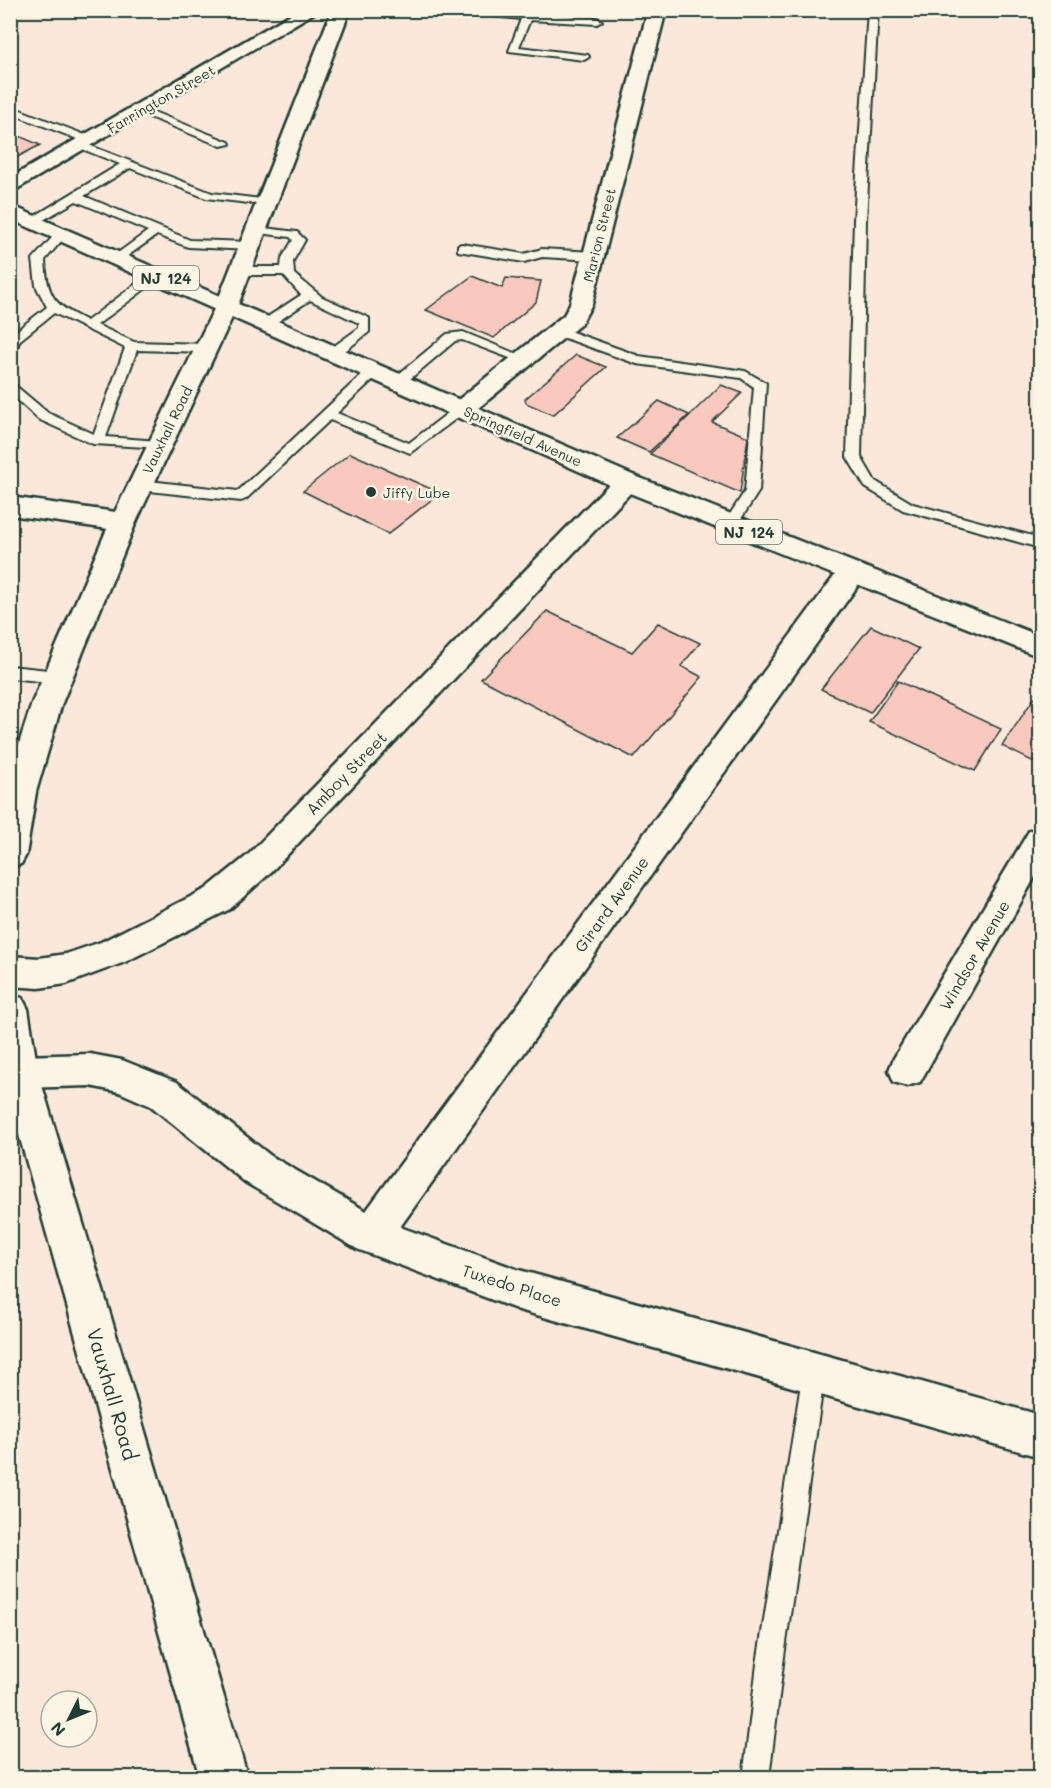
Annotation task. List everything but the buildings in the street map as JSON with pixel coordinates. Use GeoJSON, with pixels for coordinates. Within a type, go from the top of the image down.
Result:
{"type":"FeatureCollection","features":[{"type":"Feature","properties":{"kind":"street","name":"Farrington Street"},"geometry":{"type":"LineString","coordinates":[[10,187],[311,10]]}},
{"type":"Feature","properties":{"kind":"street","name":"Vauxhall Road"},"geometry":{"type":"LineString","coordinates":[[10,855],[15,796],[47,703],[123,522],[227,304],[341,10]]}},
{"type":"Feature","properties":{"kind":"street","name":"Marion Street"},"geometry":{"type":"LineString","coordinates":[[462,409],[573,319],[581,304],[657,10]]}},
{"type":"Feature","properties":{"kind":"street","name":"Springfield Avenue"},"geometry":{"type":"LineString","coordinates":[[10,211],[227,304],[626,482],[851,574],[1041,647]]}},
{"type":"Feature","properties":{"kind":"street","name":"Amboy Street"},"geometry":{"type":"LineString","coordinates":[[10,971],[39,973],[66,969],[113,952],[218,899],[259,864],[626,482]]}},
{"type":"Feature","properties":{"kind":"street"},"geometry":{"type":"LineString","coordinates":[[10,506],[123,522]]}},
{"type":"Feature","properties":{"kind":"street","name":"Girard Avenue"},"geometry":{"type":"LineString","coordinates":[[371,1236],[851,574]]}},
{"type":"Feature","properties":{"kind":"street","name":"Windsor Avenue"},"geometry":{"type":"LineString","coordinates":[[907,1070],[1041,840]]}},
{"type":"Feature","properties":{"kind":"street","name":"Vauxhall Road"},"geometry":{"type":"LineString","coordinates":[[10,1009],[20,1072],[224,1778]]}},
{"type":"Feature","properties":{"kind":"street","name":"Tuxedo Place"},"geometry":{"type":"LineString","coordinates":[[20,1072],[90,1070],[122,1076],[164,1094],[258,1169],[371,1236],[519,1290],[1041,1436]]}},
{"type":"Feature","properties":{"kind":"lane"},"geometry":{"type":"LineString","coordinates":[[432,10],[597,21]]}},
{"type":"Feature","properties":{"kind":"lane"},"geometry":{"type":"LineString","coordinates":[[873,10],[860,220],[854,457],[870,484],[908,507],[1041,543]]}},
{"type":"Feature","properties":{"kind":"lane"},"geometry":{"type":"LineString","coordinates":[[527,17],[513,49],[584,57]]}},
{"type":"Feature","properties":{"kind":"lane"},"geometry":{"type":"LineString","coordinates":[[10,109],[129,164],[210,196],[266,202]]}},
{"type":"Feature","properties":{"kind":"lane"},"geometry":{"type":"LineString","coordinates":[[141,110],[225,144]]}},
{"type":"Feature","properties":{"kind":"lane"},"geometry":{"type":"LineString","coordinates":[[34,221],[129,164]]}},
{"type":"Feature","properties":{"kind":"lane"},"geometry":{"type":"LineString","coordinates":[[142,186],[159,176]]}},
{"type":"Feature","properties":{"kind":"lane"},"geometry":{"type":"LineString","coordinates":[[169,197],[185,186]]}},
{"type":"Feature","properties":{"kind":"lane"},"geometry":{"type":"LineString","coordinates":[[75,196],[188,243],[293,234],[299,240],[286,262],[286,272]]}},
{"type":"Feature","properties":{"kind":"lane"},"geometry":{"type":"LineString","coordinates":[[194,206],[210,196]]}},
{"type":"Feature","properties":{"kind":"lane"},"geometry":{"type":"LineString","coordinates":[[105,208],[117,201]]}},
{"type":"Feature","properties":{"kind":"lane"},"geometry":{"type":"LineString","coordinates":[[132,220],[144,212]]}},
{"type":"Feature","properties":{"kind":"lane"},"geometry":{"type":"LineString","coordinates":[[119,258],[169,222]]}},
{"type":"Feature","properties":{"kind":"lane"},"geometry":{"type":"LineString","coordinates":[[62,233],[39,259],[39,282],[52,309],[132,346],[206,348]]}},
{"type":"Feature","properties":{"kind":"lane"},"geometry":{"type":"LineString","coordinates":[[462,248],[524,258],[542,253],[593,256]]}},
{"type":"Feature","properties":{"kind":"lane"},"geometry":{"type":"LineString","coordinates":[[240,271],[286,272],[309,295],[366,321],[365,329],[335,352]]}},
{"type":"Feature","properties":{"kind":"lane"},"geometry":{"type":"LineString","coordinates":[[88,326],[157,274]]}},
{"type":"Feature","properties":{"kind":"lane"},"geometry":{"type":"LineString","coordinates":[[267,323],[309,295]]}},
{"type":"Feature","properties":{"kind":"lane"},"geometry":{"type":"LineString","coordinates":[[10,349],[15,338],[52,309]]}},
{"type":"Feature","properties":{"kind":"lane"},"geometry":{"type":"LineString","coordinates":[[558,331],[637,360],[745,375],[761,386],[752,491],[730,525]]}},
{"type":"Feature","properties":{"kind":"lane"},"geometry":{"type":"LineString","coordinates":[[399,381],[451,338],[464,336],[524,359]]}},
{"type":"Feature","properties":{"kind":"lane"},"geometry":{"type":"LineString","coordinates":[[98,441],[132,346]]}},
{"type":"Feature","properties":{"kind":"lane"},"geometry":{"type":"LineString","coordinates":[[140,485],[241,496],[375,370]]}},
{"type":"Feature","properties":{"kind":"lane"},"geometry":{"type":"LineString","coordinates":[[10,385],[43,416],[98,441],[159,445]]}},
{"type":"Feature","properties":{"kind":"lane"},"geometry":{"type":"LineString","coordinates":[[329,414],[410,449],[462,409]]}},
{"type":"Feature","properties":{"kind":"lane"},"geometry":{"type":"LineString","coordinates":[[10,672],[58,677]]}},
{"type":"Feature","properties":{"kind":"lane"},"geometry":{"type":"LineString","coordinates":[[756,1778],[770,1664],[814,1371]]}},
{"type":"Feature","properties":{"kind":"place","name":"Jiffy Lube"},"geometry":{"type":"Point","coordinates":[371,492]}}]}
